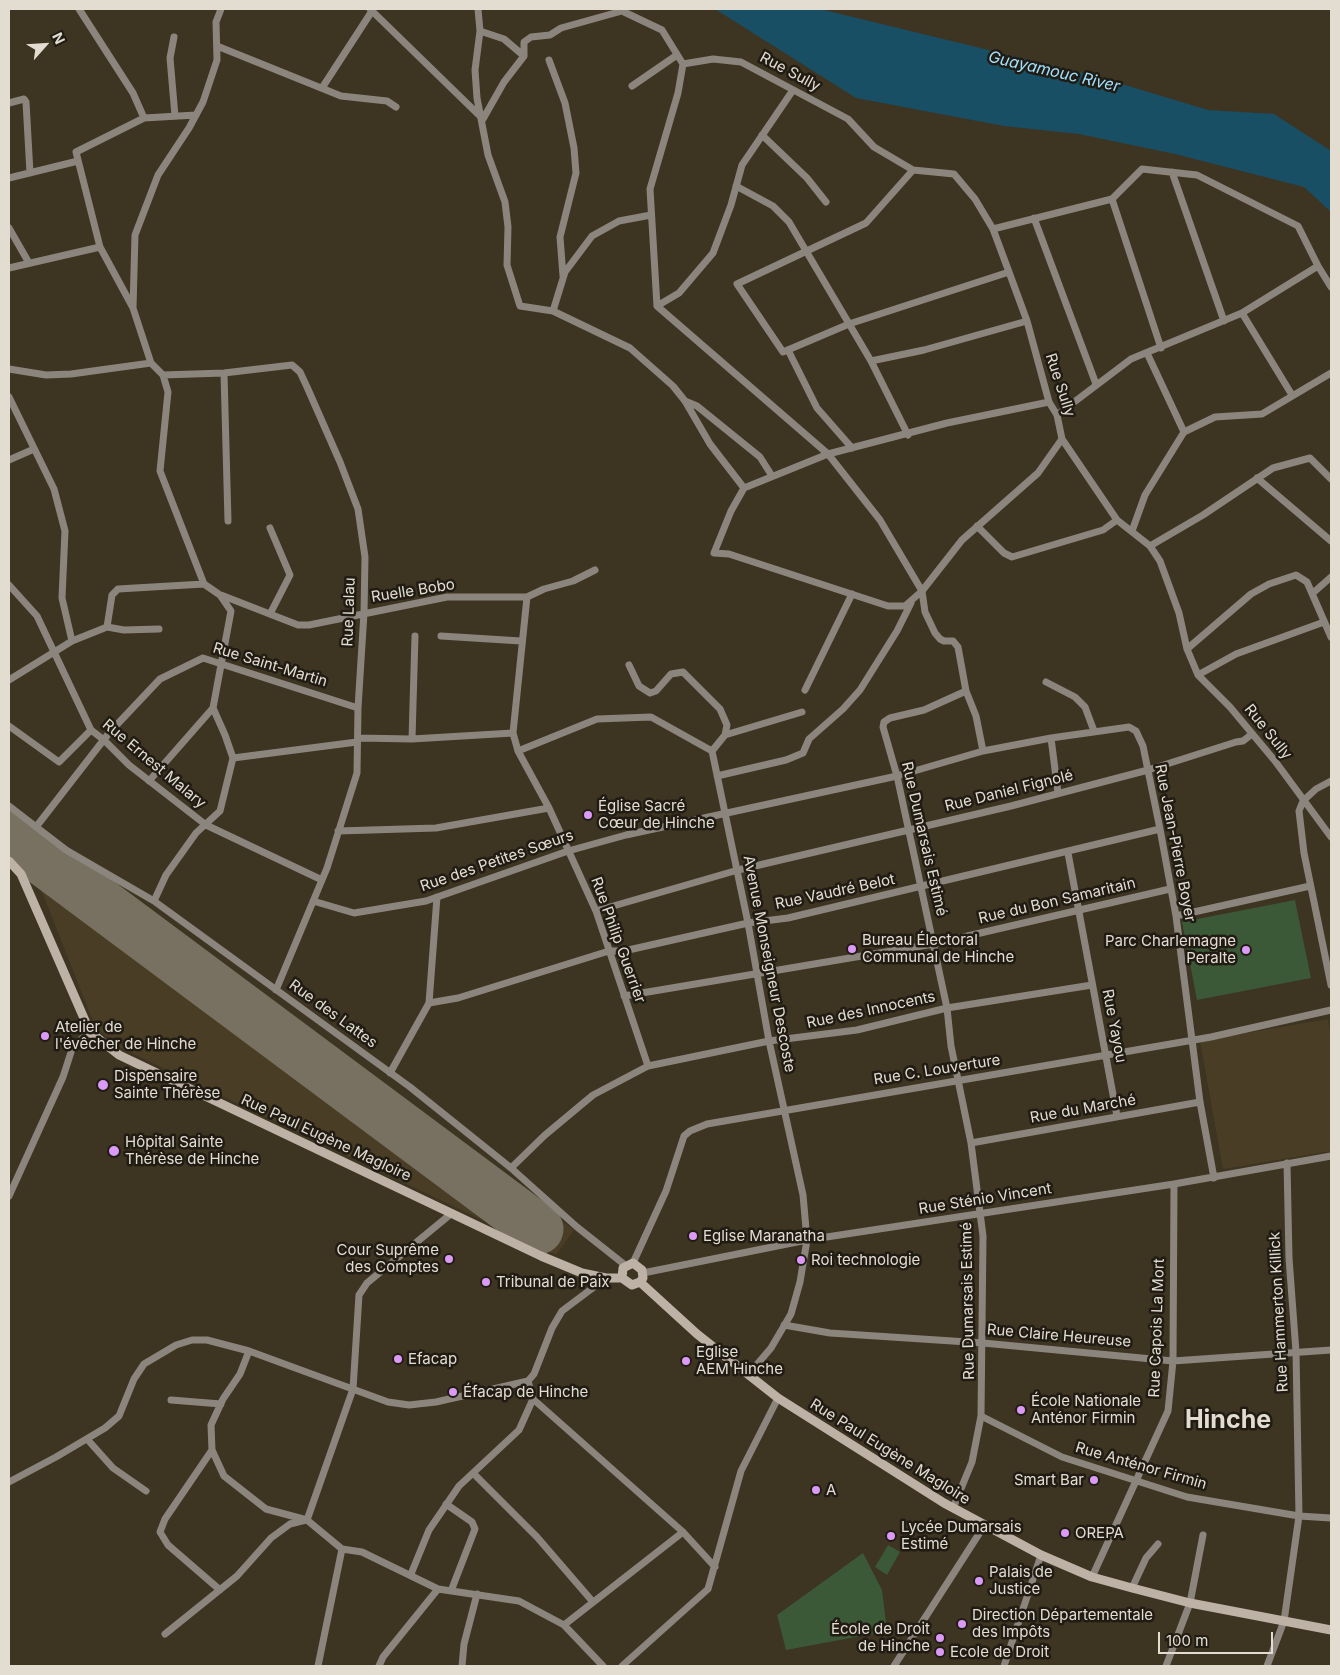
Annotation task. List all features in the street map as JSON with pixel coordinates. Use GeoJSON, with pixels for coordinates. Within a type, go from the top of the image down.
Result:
{"type":"FeatureCollection","features":[{"type":"Feature","properties":{"kind":"main road","name":"Rue Paul Eugène Magloire"},"geometry":{"type":"LineString","coordinates":[[9,862],[21,874],[90,1032],[119,1055],[541,1256],[582,1273],[606,1278],[622,1278]]}},
{"type":"Feature","properties":{"kind":"main road"},"geometry":{"type":"LineString","coordinates":[[629,1264],[641,1267],[643,1273],[640,1282],[627,1284],[622,1278],[621,1271],[629,1264]]}},
{"type":"Feature","properties":{"kind":"main road","name":"Rue Paul Eugène Magloire"},"geometry":{"type":"LineString","coordinates":[[640,1282],[697,1334],[778,1398],[953,1508],[1041,1555],[1092,1577],[1132,1588],[1190,1603],[1331,1630]]}},
{"type":"Feature","properties":{"kind":"street"},"geometry":{"type":"LineString","coordinates":[[79,9],[133,94],[144,118]]}},
{"type":"Feature","properties":{"kind":"street"},"geometry":{"type":"LineString","coordinates":[[133,308],[136,230],[158,175],[203,102],[217,60],[216,22],[221,9]]}},
{"type":"Feature","properties":{"kind":"street"},"geometry":{"type":"LineString","coordinates":[[478,9],[480,31],[474,70],[477,98],[483,119],[488,155],[505,202],[508,227],[506,265],[520,306],[553,311],[630,348],[673,386],[685,401],[710,444],[744,488]]}},
{"type":"Feature","properties":{"kind":"street"},"geometry":{"type":"LineString","coordinates":[[322,88],[371,10],[483,119]]}},
{"type":"Feature","properties":{"kind":"street"},"geometry":{"type":"LineString","coordinates":[[483,119],[504,82],[524,56],[524,42],[530,37],[550,35],[561,28],[622,10],[662,30],[682,64],[678,92],[650,189],[658,306],[828,454],[880,520],[922,591],[925,612],[936,633],[940,639],[953,641],[958,647],[966,691],[976,716],[983,751]]}},
{"type":"Feature","properties":{"kind":"street"},"geometry":{"type":"LineString","coordinates":[[480,31],[504,39],[524,56]]}},
{"type":"Feature","properties":{"kind":"street"},"geometry":{"type":"LineString","coordinates":[[174,37],[170,58],[175,116]]}},
{"type":"Feature","properties":{"kind":"street"},"geometry":{"type":"LineString","coordinates":[[217,46],[341,96],[387,101],[396,106]]}},
{"type":"Feature","properties":{"kind":"street"},"geometry":{"type":"LineString","coordinates":[[632,86],[677,55]]}},
{"type":"Feature","properties":{"kind":"street","name":"Rue Sully"},"geometry":{"type":"LineString","coordinates":[[682,64],[713,59],[741,62],[848,119],[874,147],[913,170],[954,174],[975,199],[993,229],[1009,272],[1027,322],[1049,402],[1058,414],[1062,439],[1117,520],[1150,546],[1160,561],[1179,613],[1187,649],[1198,675],[1230,707],[1275,761],[1331,837]]}},
{"type":"Feature","properties":{"kind":"street"},"geometry":{"type":"LineString","coordinates":[[549,60],[565,103],[576,173],[560,238],[564,276]]}},
{"type":"Feature","properties":{"kind":"street"},"geometry":{"type":"LineString","coordinates":[[658,306],[679,293],[713,253],[742,165],[793,90]]}},
{"type":"Feature","properties":{"kind":"street"},"geometry":{"type":"LineString","coordinates":[[9,103],[24,100],[26,102],[30,173]]}},
{"type":"Feature","properties":{"kind":"street"},"geometry":{"type":"LineString","coordinates":[[107,627],[112,595],[118,589],[204,584],[160,471],[168,392],[163,375],[151,363],[133,308],[100,247],[76,152],[144,118],[196,115]]}},
{"type":"Feature","properties":{"kind":"street"},"geometry":{"type":"LineString","coordinates":[[762,135],[807,178],[826,202]]}},
{"type":"Feature","properties":{"kind":"street"},"geometry":{"type":"LineString","coordinates":[[9,178],[78,161]]}},
{"type":"Feature","properties":{"kind":"street"},"geometry":{"type":"LineString","coordinates":[[993,229],[1112,199],[1142,169],[1197,175],[1298,226],[1331,287]]}},
{"type":"Feature","properties":{"kind":"street"},"geometry":{"type":"LineString","coordinates":[[913,170],[866,223],[806,249],[737,284],[783,352],[849,324],[1009,272]]}},
{"type":"Feature","properties":{"kind":"street"},"geometry":{"type":"LineString","coordinates":[[1172,172],[1224,321]]}},
{"type":"Feature","properties":{"kind":"street"},"geometry":{"type":"LineString","coordinates":[[736,186],[774,206],[789,222],[871,361],[908,435]]}},
{"type":"Feature","properties":{"kind":"street"},"geometry":{"type":"LineString","coordinates":[[1112,199],[1162,348]]}},
{"type":"Feature","properties":{"kind":"street"},"geometry":{"type":"LineString","coordinates":[[553,311],[564,276],[592,236],[619,221],[651,215]]}},
{"type":"Feature","properties":{"kind":"street"},"geometry":{"type":"LineString","coordinates":[[1034,218],[1096,384]]}},
{"type":"Feature","properties":{"kind":"street"},"geometry":{"type":"LineString","coordinates":[[9,228],[30,263]]}},
{"type":"Feature","properties":{"kind":"street"},"geometry":{"type":"LineString","coordinates":[[9,268],[100,247]]}},
{"type":"Feature","properties":{"kind":"street"},"geometry":{"type":"LineString","coordinates":[[1058,414],[1131,359],[1162,348],[1242,313],[1318,266]]}},
{"type":"Feature","properties":{"kind":"street"},"geometry":{"type":"LineString","coordinates":[[1242,313],[1292,395]]}},
{"type":"Feature","properties":{"kind":"street"},"geometry":{"type":"LineString","coordinates":[[871,361],[924,350],[1027,322]]}},
{"type":"Feature","properties":{"kind":"street"},"geometry":{"type":"LineString","coordinates":[[788,350],[817,408],[852,448]]}},
{"type":"Feature","properties":{"kind":"street"},"geometry":{"type":"LineString","coordinates":[[1147,353],[1184,432]]}},
{"type":"Feature","properties":{"kind":"street"},"geometry":{"type":"LineString","coordinates":[[9,369],[46,375],[71,374],[151,363]]}},
{"type":"Feature","properties":{"kind":"street","name":"Rue Lalau"},"geometry":{"type":"LineString","coordinates":[[163,375],[224,373],[292,365],[300,372],[340,462],[358,509],[365,556],[357,773],[322,880],[276,990]]}},
{"type":"Feature","properties":{"kind":"street"},"geometry":{"type":"LineString","coordinates":[[224,373],[228,520]]}},
{"type":"Feature","properties":{"kind":"street"},"geometry":{"type":"LineString","coordinates":[[1132,531],[1145,495],[1184,432],[1215,417],[1262,414],[1331,373]]}},
{"type":"Feature","properties":{"kind":"street"},"geometry":{"type":"LineString","coordinates":[[9,397],[54,489],[65,532],[62,598],[72,641]]}},
{"type":"Feature","properties":{"kind":"street"},"geometry":{"type":"LineString","coordinates":[[685,401],[697,406],[760,457],[772,476]]}},
{"type":"Feature","properties":{"kind":"street"},"geometry":{"type":"LineString","coordinates":[[911,603],[905,606],[888,606],[728,554],[714,553],[730,511],[744,488],[828,454],[947,424],[1049,402]]}},
{"type":"Feature","properties":{"kind":"street"},"geometry":{"type":"LineString","coordinates":[[717,776],[786,760],[803,753],[809,739],[843,709],[860,690],[897,631],[911,603],[962,540],[1038,473],[1062,439]]}},
{"type":"Feature","properties":{"kind":"street"},"geometry":{"type":"LineString","coordinates":[[9,460],[34,449]]}},
{"type":"Feature","properties":{"kind":"street"},"geometry":{"type":"LineString","coordinates":[[1150,546],[1203,515],[1273,468],[1306,458],[1314,460],[1331,479]]}},
{"type":"Feature","properties":{"kind":"street"},"geometry":{"type":"LineString","coordinates":[[1257,478],[1331,541]]}},
{"type":"Feature","properties":{"kind":"street"},"geometry":{"type":"LineString","coordinates":[[977,526],[1004,553],[1012,557],[1103,530],[1117,520]]}},
{"type":"Feature","properties":{"kind":"street"},"geometry":{"type":"LineString","coordinates":[[270,528],[290,576],[270,614]]}},
{"type":"Feature","properties":{"kind":"street"},"geometry":{"type":"LineString","coordinates":[[527,597],[544,589],[573,581],[594,570]]}},
{"type":"Feature","properties":{"kind":"street"},"geometry":{"type":"LineString","coordinates":[[1187,649],[1251,594],[1269,584],[1296,575],[1307,582],[1331,637]]}},
{"type":"Feature","properties":{"kind":"street"},"geometry":{"type":"LineString","coordinates":[[1313,593],[1331,577]]}},
{"type":"Feature","properties":{"kind":"street","name":"Ruelle Bobo"},"geometry":{"type":"LineString","coordinates":[[204,584],[220,595],[298,625],[309,625],[447,597],[527,597]]}},
{"type":"Feature","properties":{"kind":"street","name":"Rue Ernest Malary"},"geometry":{"type":"LineString","coordinates":[[9,585],[37,616],[91,730],[150,781],[206,825],[322,880]]}},
{"type":"Feature","properties":{"kind":"street"},"geometry":{"type":"LineString","coordinates":[[805,690],[852,594]]}},
{"type":"Feature","properties":{"kind":"street"},"geometry":{"type":"LineString","coordinates":[[150,781],[213,708],[230,611],[220,595]]}},
{"type":"Feature","properties":{"kind":"street","name":"Rue Philip Guerrier"},"geometry":{"type":"LineString","coordinates":[[527,597],[513,733],[518,752],[549,808],[596,911],[648,1066]]}},
{"type":"Feature","properties":{"kind":"street"},"geometry":{"type":"LineString","coordinates":[[1198,675],[1236,654],[1324,622]]}},
{"type":"Feature","properties":{"kind":"street"},"geometry":{"type":"LineString","coordinates":[[9,680],[72,641],[107,627],[124,630],[159,629]]}},
{"type":"Feature","properties":{"kind":"street"},"geometry":{"type":"LineString","coordinates":[[412,740],[415,636]]}},
{"type":"Feature","properties":{"kind":"street"},"geometry":{"type":"LineString","coordinates":[[441,636],[521,641]]}},
{"type":"Feature","properties":{"kind":"street","name":"Rue Saint-Martin"},"geometry":{"type":"LineString","coordinates":[[36,827],[104,740],[160,679],[203,658],[358,708]]}},
{"type":"Feature","properties":{"kind":"street"},"geometry":{"type":"LineString","coordinates":[[518,752],[597,719],[652,716],[712,751],[725,735],[727,725],[725,716],[683,672],[671,674],[656,691],[650,692],[639,686],[630,665]]}},
{"type":"Feature","properties":{"kind":"street"},"geometry":{"type":"LineString","coordinates":[[1046,682],[1070,693],[1080,702],[1088,714],[1094,731]]}},
{"type":"Feature","properties":{"kind":"street","name":"Rue Dumarsais Estimé"},"geometry":{"type":"LineString","coordinates":[[953,1508],[972,1462],[981,1416],[984,1267],[980,1214],[971,1143],[950,1046],[947,1008],[897,776],[883,727],[884,722],[890,718],[924,710],[966,691]]}},
{"type":"Feature","properties":{"kind":"street"},"geometry":{"type":"LineString","coordinates":[[154,901],[166,875],[196,833],[220,811],[233,758],[213,708]]}},
{"type":"Feature","properties":{"kind":"street"},"geometry":{"type":"LineString","coordinates":[[725,735],[802,712]]}},
{"type":"Feature","properties":{"kind":"street"},"geometry":{"type":"LineString","coordinates":[[9,726],[59,762],[91,730]]}},
{"type":"Feature","properties":{"kind":"street","name":"Rue des Petites Sœurs"},"geometry":{"type":"LineString","coordinates":[[313,901],[354,912],[372,911],[437,897],[568,850],[726,812],[897,776],[983,751],[1094,731],[1129,727]]}},
{"type":"Feature","properties":{"kind":"street","name":"Rue Jean-Pierre Boyer"},"geometry":{"type":"LineString","coordinates":[[1129,727],[1138,736],[1148,770],[1160,829],[1176,916],[1200,1102],[1214,1178]]}},
{"type":"Feature","properties":{"kind":"street"},"geometry":{"type":"LineString","coordinates":[[233,758],[358,740],[412,740],[513,733]]}},
{"type":"Feature","properties":{"kind":"street","name":"Rue Daniel Fignolé"},"geometry":{"type":"LineString","coordinates":[[596,911],[738,870],[1148,770],[1243,741],[1252,734]]}},
{"type":"Feature","properties":{"kind":"street"},"geometry":{"type":"LineString","coordinates":[[1052,738],[1058,793]]}},
{"type":"Feature","properties":{"kind":"street","name":"Avenue Monseigneur Descoste"},"geometry":{"type":"LineString","coordinates":[[712,751],[738,870],[768,1042],[803,1195],[807,1240],[796,1299],[791,1314],[771,1348],[748,1375]]}},
{"type":"Feature","properties":{"kind":"street"},"geometry":{"type":"LineString","coordinates":[[1331,781],[1316,789],[1303,801],[1299,811],[1310,886],[1331,985]]}},
{"type":"Feature","properties":{"kind":"street","name":"Rue des Lattes"},"geometry":{"type":"LineString","coordinates":[[9,806],[66,850],[154,901],[390,1073],[511,1168],[577,1227],[629,1264]]}},
{"type":"Feature","properties":{"kind":"street"},"geometry":{"type":"LineString","coordinates":[[338,832],[436,828],[549,808]]}},
{"type":"Feature","properties":{"kind":"street","name":"Rue Vaudré Belot"},"geometry":{"type":"LineString","coordinates":[[429,1003],[458,998],[609,951],[624,951],[748,923],[788,918],[1068,853],[1160,829]]}},
{"type":"Feature","properties":{"kind":"street","name":"Rue Yayou"},"geometry":{"type":"LineString","coordinates":[[1068,853],[1117,1116]]}},
{"type":"Feature","properties":{"kind":"street"},"geometry":{"type":"LineString","coordinates":[[1176,916],[1310,886]]}},
{"type":"Feature","properties":{"kind":"street","name":"Rue du Bon Samaritain"},"geometry":{"type":"LineString","coordinates":[[624,996],[933,944],[1170,889]]}},
{"type":"Feature","properties":{"kind":"street"},"geometry":{"type":"LineString","coordinates":[[390,1073],[429,1003],[437,897]]}},
{"type":"Feature","properties":{"kind":"street","name":"Rue des Innocents"},"geometry":{"type":"LineString","coordinates":[[511,1168],[545,1135],[593,1095],[648,1066],[768,1042],[856,1030],[947,1008],[1092,985]]}},
{"type":"Feature","properties":{"kind":"street","name":"Rue C. Louverture"},"geometry":{"type":"LineString","coordinates":[[629,1264],[666,1191],[684,1136],[690,1131],[707,1124],[783,1112],[886,1092],[958,1082],[1106,1053],[1192,1040],[1331,1010]]}},
{"type":"Feature","properties":{"kind":"street"},"geometry":{"type":"LineString","coordinates":[[9,1196],[63,1077],[73,1046],[90,1032]]}},
{"type":"Feature","properties":{"kind":"street","name":"Rue du Marché"},"geometry":{"type":"LineString","coordinates":[[971,1143],[1200,1102]]}},
{"type":"Feature","properties":{"kind":"street","name":"Rue Sténio Vincent"},"geometry":{"type":"LineString","coordinates":[[643,1273],[807,1240],[1214,1178],[1331,1156]]}},
{"type":"Feature","properties":{"kind":"street","name":"Rue Hammerton Killick"},"geometry":{"type":"LineString","coordinates":[[1267,1666],[1284,1621],[1299,1516],[1296,1352],[1289,1258],[1288,1163]]}},
{"type":"Feature","properties":{"kind":"street","name":"Rue Capois La Mort"},"geometry":{"type":"LineString","coordinates":[[1092,1577],[1168,1411],[1173,1361],[1174,1184]]}},
{"type":"Feature","properties":{"kind":"street"},"geometry":{"type":"LineString","coordinates":[[307,1520],[353,1389],[358,1306],[362,1288],[452,1213]]}},
{"type":"Feature","properties":{"kind":"street"},"geometry":{"type":"LineString","coordinates":[[9,1482],[87,1439],[119,1416],[134,1379],[144,1364],[163,1352],[192,1340],[207,1340],[250,1351],[388,1402],[409,1405],[436,1402],[528,1381],[534,1374],[552,1328],[562,1311],[606,1278]]}},
{"type":"Feature","properties":{"kind":"street","name":"Rue Claire Heureuse"},"geometry":{"type":"LineString","coordinates":[[784,1325],[830,1333],[983,1343],[1173,1361],[1331,1350]]}},
{"type":"Feature","properties":{"kind":"street"},"geometry":{"type":"LineString","coordinates":[[250,1351],[240,1374],[221,1404],[212,1425],[212,1450],[224,1476],[266,1509],[307,1520],[342,1549],[362,1552],[438,1589],[519,1602],[564,1625],[603,1666]]}},
{"type":"Feature","properties":{"kind":"street"},"geometry":{"type":"LineString","coordinates":[[528,1381],[533,1399],[683,1532],[714,1567]]}},
{"type":"Feature","properties":{"kind":"street"},"geometry":{"type":"LineString","coordinates":[[622,1666],[708,1589],[741,1471],[778,1398]]}},
{"type":"Feature","properties":{"kind":"street"},"geometry":{"type":"LineString","coordinates":[[410,1574],[429,1530],[458,1486],[519,1430],[533,1399]]}},
{"type":"Feature","properties":{"kind":"street"},"geometry":{"type":"LineString","coordinates":[[171,1400],[221,1404]]}},
{"type":"Feature","properties":{"kind":"street","name":"Rue Anténor Firmin"},"geometry":{"type":"LineString","coordinates":[[981,1416],[1062,1457],[1187,1497],[1299,1516],[1331,1518]]}},
{"type":"Feature","properties":{"kind":"street"},"geometry":{"type":"LineString","coordinates":[[87,1439],[113,1468],[146,1491]]}},
{"type":"Feature","properties":{"kind":"street"},"geometry":{"type":"LineString","coordinates":[[212,1450],[165,1519],[160,1532],[168,1546],[220,1590]]}},
{"type":"Feature","properties":{"kind":"street"},"geometry":{"type":"LineString","coordinates":[[473,1473],[537,1537],[593,1602]]}},
{"type":"Feature","properties":{"kind":"street"},"geometry":{"type":"LineString","coordinates":[[446,1504],[472,1522],[475,1530],[450,1591]]}},
{"type":"Feature","properties":{"kind":"street"},"geometry":{"type":"LineString","coordinates":[[165,1634],[237,1576],[271,1538],[290,1524],[307,1520]]}},
{"type":"Feature","properties":{"kind":"street"},"geometry":{"type":"LineString","coordinates":[[894,1666],[984,1526]]}},
{"type":"Feature","properties":{"kind":"street"},"geometry":{"type":"LineString","coordinates":[[564,1625],[683,1532]]}},
{"type":"Feature","properties":{"kind":"street"},"geometry":{"type":"LineString","coordinates":[[1166,1666],[1190,1603],[1203,1535]]}},
{"type":"Feature","properties":{"kind":"street"},"geometry":{"type":"LineString","coordinates":[[1132,1588],[1146,1558],[1158,1544]]}},
{"type":"Feature","properties":{"kind":"street"},"geometry":{"type":"LineString","coordinates":[[318,1666],[342,1549]]}},
{"type":"Feature","properties":{"kind":"street"},"geometry":{"type":"LineString","coordinates":[[1004,1666],[1041,1555]]}},
{"type":"Feature","properties":{"kind":"street"},"geometry":{"type":"LineString","coordinates":[[379,1666],[383,1657],[438,1589]]}},
{"type":"Feature","properties":{"kind":"street"},"geometry":{"type":"LineString","coordinates":[[462,1666],[464,1644],[477,1594]]}},
{"type":"Feature","properties":{"kind":"shaded area"},"geometry":{"type":"Polygon","coordinates":[[[9,813],[574,1230],[556,1255],[121,1048],[100,1031],[93,1021],[44,897],[29,868],[9,849],[9,813]]]}},
{"type":"Feature","properties":{"kind":"shaded area"},"geometry":{"type":"Polygon","coordinates":[[[1328,1019],[1331,1038],[1331,1151],[1223,1169],[1200,1041],[1328,1019]]]}},
{"type":"Feature","properties":{"kind":"green space","name":"Parc Charlemagne Peralte"},"geometry":{"type":"Polygon","coordinates":[[[1295,900],[1311,978],[1197,1000],[1182,922],[1295,900]]]}},
{"type":"Feature","properties":{"kind":"green space"},"geometry":{"type":"Polygon","coordinates":[[[888,1545],[900,1552],[887,1575],[875,1567],[888,1545]]]}},
{"type":"Feature","properties":{"kind":"green space"},"geometry":{"type":"Polygon","coordinates":[[[863,1553],[882,1590],[886,1622],[883,1632],[786,1650],[777,1615],[863,1553]]]}},
{"type":"Feature","properties":{"kind":"water","name":"Guayamouc River"},"geometry":{"type":"Polygon","coordinates":[[[715,9],[820,9],[1095,76],[1208,110],[1274,114],[1331,151],[1331,212],[1304,187],[1175,154],[1079,134],[1004,126],[856,98],[715,9]]]}},
{"type":"Feature","properties":{"kind":"runway"},"geometry":{"type":"LineString","coordinates":[[9,835],[538,1229]]}},
{"type":"Feature","properties":{"kind":"place","name":"Église Sacré Cœur de Hinche"},"geometry":{"type":"Point","coordinates":[588,815]}},
{"type":"Feature","properties":{"kind":"place","name":"Bureau Électoral Communal de Hinche"},"geometry":{"type":"Point","coordinates":[852,949]}},
{"type":"Feature","properties":{"kind":"place","name":"Parc Charlemagne Peralte"},"geometry":{"type":"Point","coordinates":[1246,950]}},
{"type":"Feature","properties":{"kind":"place","name":"Atelier de l'évêcher de Hinche"},"geometry":{"type":"Point","coordinates":[45,1036]}},
{"type":"Feature","properties":{"kind":"place","name":"Dispensaire Sainte Thérèse"},"geometry":{"type":"Point","coordinates":[103,1085]}},
{"type":"Feature","properties":{"kind":"place","name":"Hôpital Sainte Thérèse de Hinche"},"geometry":{"type":"Point","coordinates":[114,1151]}},
{"type":"Feature","properties":{"kind":"place","name":"Eglise Maranatha"},"geometry":{"type":"Point","coordinates":[693,1236]}},
{"type":"Feature","properties":{"kind":"place","name":"Cour Suprême des Comptes"},"geometry":{"type":"Point","coordinates":[449,1259]}},
{"type":"Feature","properties":{"kind":"place","name":"Roi technologie"},"geometry":{"type":"Point","coordinates":[801,1260]}},
{"type":"Feature","properties":{"kind":"place","name":"Tribunal de Paix"},"geometry":{"type":"Point","coordinates":[486,1282]}},
{"type":"Feature","properties":{"kind":"place","name":"Efacap"},"geometry":{"type":"Point","coordinates":[398,1359]}},
{"type":"Feature","properties":{"kind":"place","name":"Eglise AEM Hinche"},"geometry":{"type":"Point","coordinates":[686,1361]}},
{"type":"Feature","properties":{"kind":"place","name":"Éfacap de Hinche"},"geometry":{"type":"Point","coordinates":[453,1392]}},
{"type":"Feature","properties":{"kind":"place","name":"École Nationale Anténor Firmin"},"geometry":{"type":"Point","coordinates":[1021,1410]}},
{"type":"Feature","properties":{"kind":"place","name":"Smart Bar"},"geometry":{"type":"Point","coordinates":[1094,1480]}},
{"type":"Feature","properties":{"kind":"place","name":"A"},"geometry":{"type":"Point","coordinates":[816,1490]}},
{"type":"Feature","properties":{"kind":"place","name":"OREPA"},"geometry":{"type":"Point","coordinates":[1065,1533]}},
{"type":"Feature","properties":{"kind":"place","name":"Lycée Dumarsais Estimé"},"geometry":{"type":"Point","coordinates":[891,1536]}},
{"type":"Feature","properties":{"kind":"place","name":"Palais de Justice"},"geometry":{"type":"Point","coordinates":[979,1581]}},
{"type":"Feature","properties":{"kind":"place","name":"Direction Départementale des Impôts"},"geometry":{"type":"Point","coordinates":[962,1624]}},
{"type":"Feature","properties":{"kind":"place","name":"École de Droit de Hinche"},"geometry":{"type":"Point","coordinates":[940,1638]}},
{"type":"Feature","properties":{"kind":"place","name":"Ecole de Droit"},"geometry":{"type":"Point","coordinates":[940,1652]}},
{"type":"Feature","properties":{"kind":"district","name":"Hinche"},"geometry":{"type":"Point","coordinates":[1228,1420]}}]}
